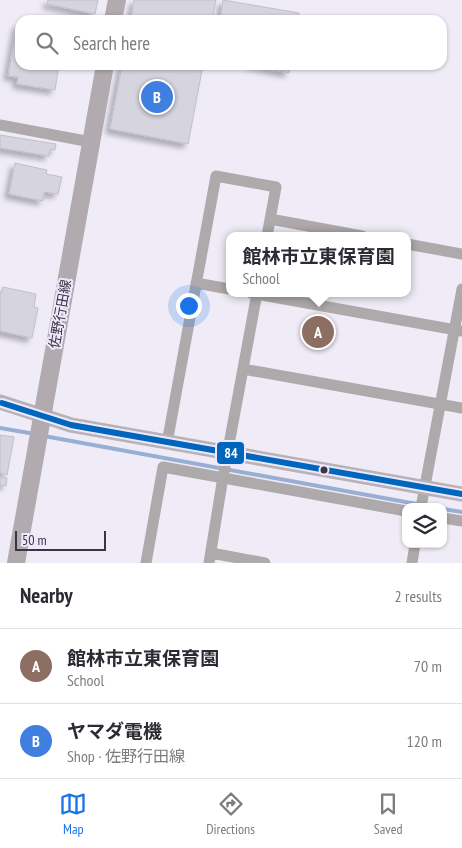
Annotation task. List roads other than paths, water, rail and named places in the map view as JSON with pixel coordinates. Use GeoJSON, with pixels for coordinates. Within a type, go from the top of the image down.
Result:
{"type":"FeatureCollection","features":[{"type":"Feature","properties":{"kind":"main road"},"geometry":{"type":"LineString","coordinates":[[114,15],[117,0]]}},
{"type":"Feature","properties":{"kind":"main road","name":"佐野行田線"},"geometry":{"type":"LineString","coordinates":[[16,563],[104,70]]}},
{"type":"Feature","properties":{"kind":"street"},"geometry":{"type":"LineString","coordinates":[[0,126],[90,142]]}},
{"type":"Feature","properties":{"kind":"street"},"geometry":{"type":"LineString","coordinates":[[167,442],[216,176],[276,187],[268,232]]}},
{"type":"Feature","properties":{"kind":"street"},"geometry":{"type":"LineString","coordinates":[[270,219],[340,232]]}},
{"type":"Feature","properties":{"kind":"street"},"geometry":{"type":"LineString","coordinates":[[411,245],[462,254]]}},
{"type":"Feature","properties":{"kind":"street"},"geometry":{"type":"LineString","coordinates":[[196,283],[226,288]]}},
{"type":"Feature","properties":{"kind":"street"},"geometry":{"type":"LineString","coordinates":[[422,503],[440,404],[458,330],[462,289]]}},
{"type":"Feature","properties":{"kind":"street"},"geometry":{"type":"LineString","coordinates":[[255,297],[244,369],[223,477],[210,558],[265,563]]}},
{"type":"Feature","properties":{"kind":"street"},"geometry":{"type":"LineString","coordinates":[[272,297],[458,330]]}},
{"type":"Feature","properties":{"kind":"street"},"geometry":{"type":"LineString","coordinates":[[244,369],[462,408]]}},
{"type":"Feature","properties":{"kind":"street"},"geometry":{"type":"LineString","coordinates":[[0,402],[72,425],[462,494]]}},
{"type":"Feature","properties":{"kind":"street"},"geometry":{"type":"LineString","coordinates":[[146,563],[163,466],[402,510]]}},
{"type":"Feature","properties":{"kind":"street"},"geometry":{"type":"LineString","coordinates":[[447,519],[462,521]]}},
{"type":"Feature","properties":{"kind":"street"},"geometry":{"type":"LineString","coordinates":[[412,563],[414,548]]}},
{"type":"Feature","properties":{"kind":"waterway"},"geometry":{"type":"LineString","coordinates":[[0,428],[35,434]]}},
{"type":"Feature","properties":{"kind":"waterway"},"geometry":{"type":"LineString","coordinates":[[44,436],[411,503]]}},
{"type":"Feature","properties":{"kind":"waterway"},"geometry":{"type":"LineString","coordinates":[[447,510],[462,512]]}},
{"type":"Feature","properties":{"kind":"place","name":"ヤマダ電機"},"geometry":{"type":"Point","coordinates":[157,97]}},
{"type":"Feature","properties":{"kind":"place","name":"館林市立東保育園"},"geometry":{"type":"Point","coordinates":[318,332]}}]}
